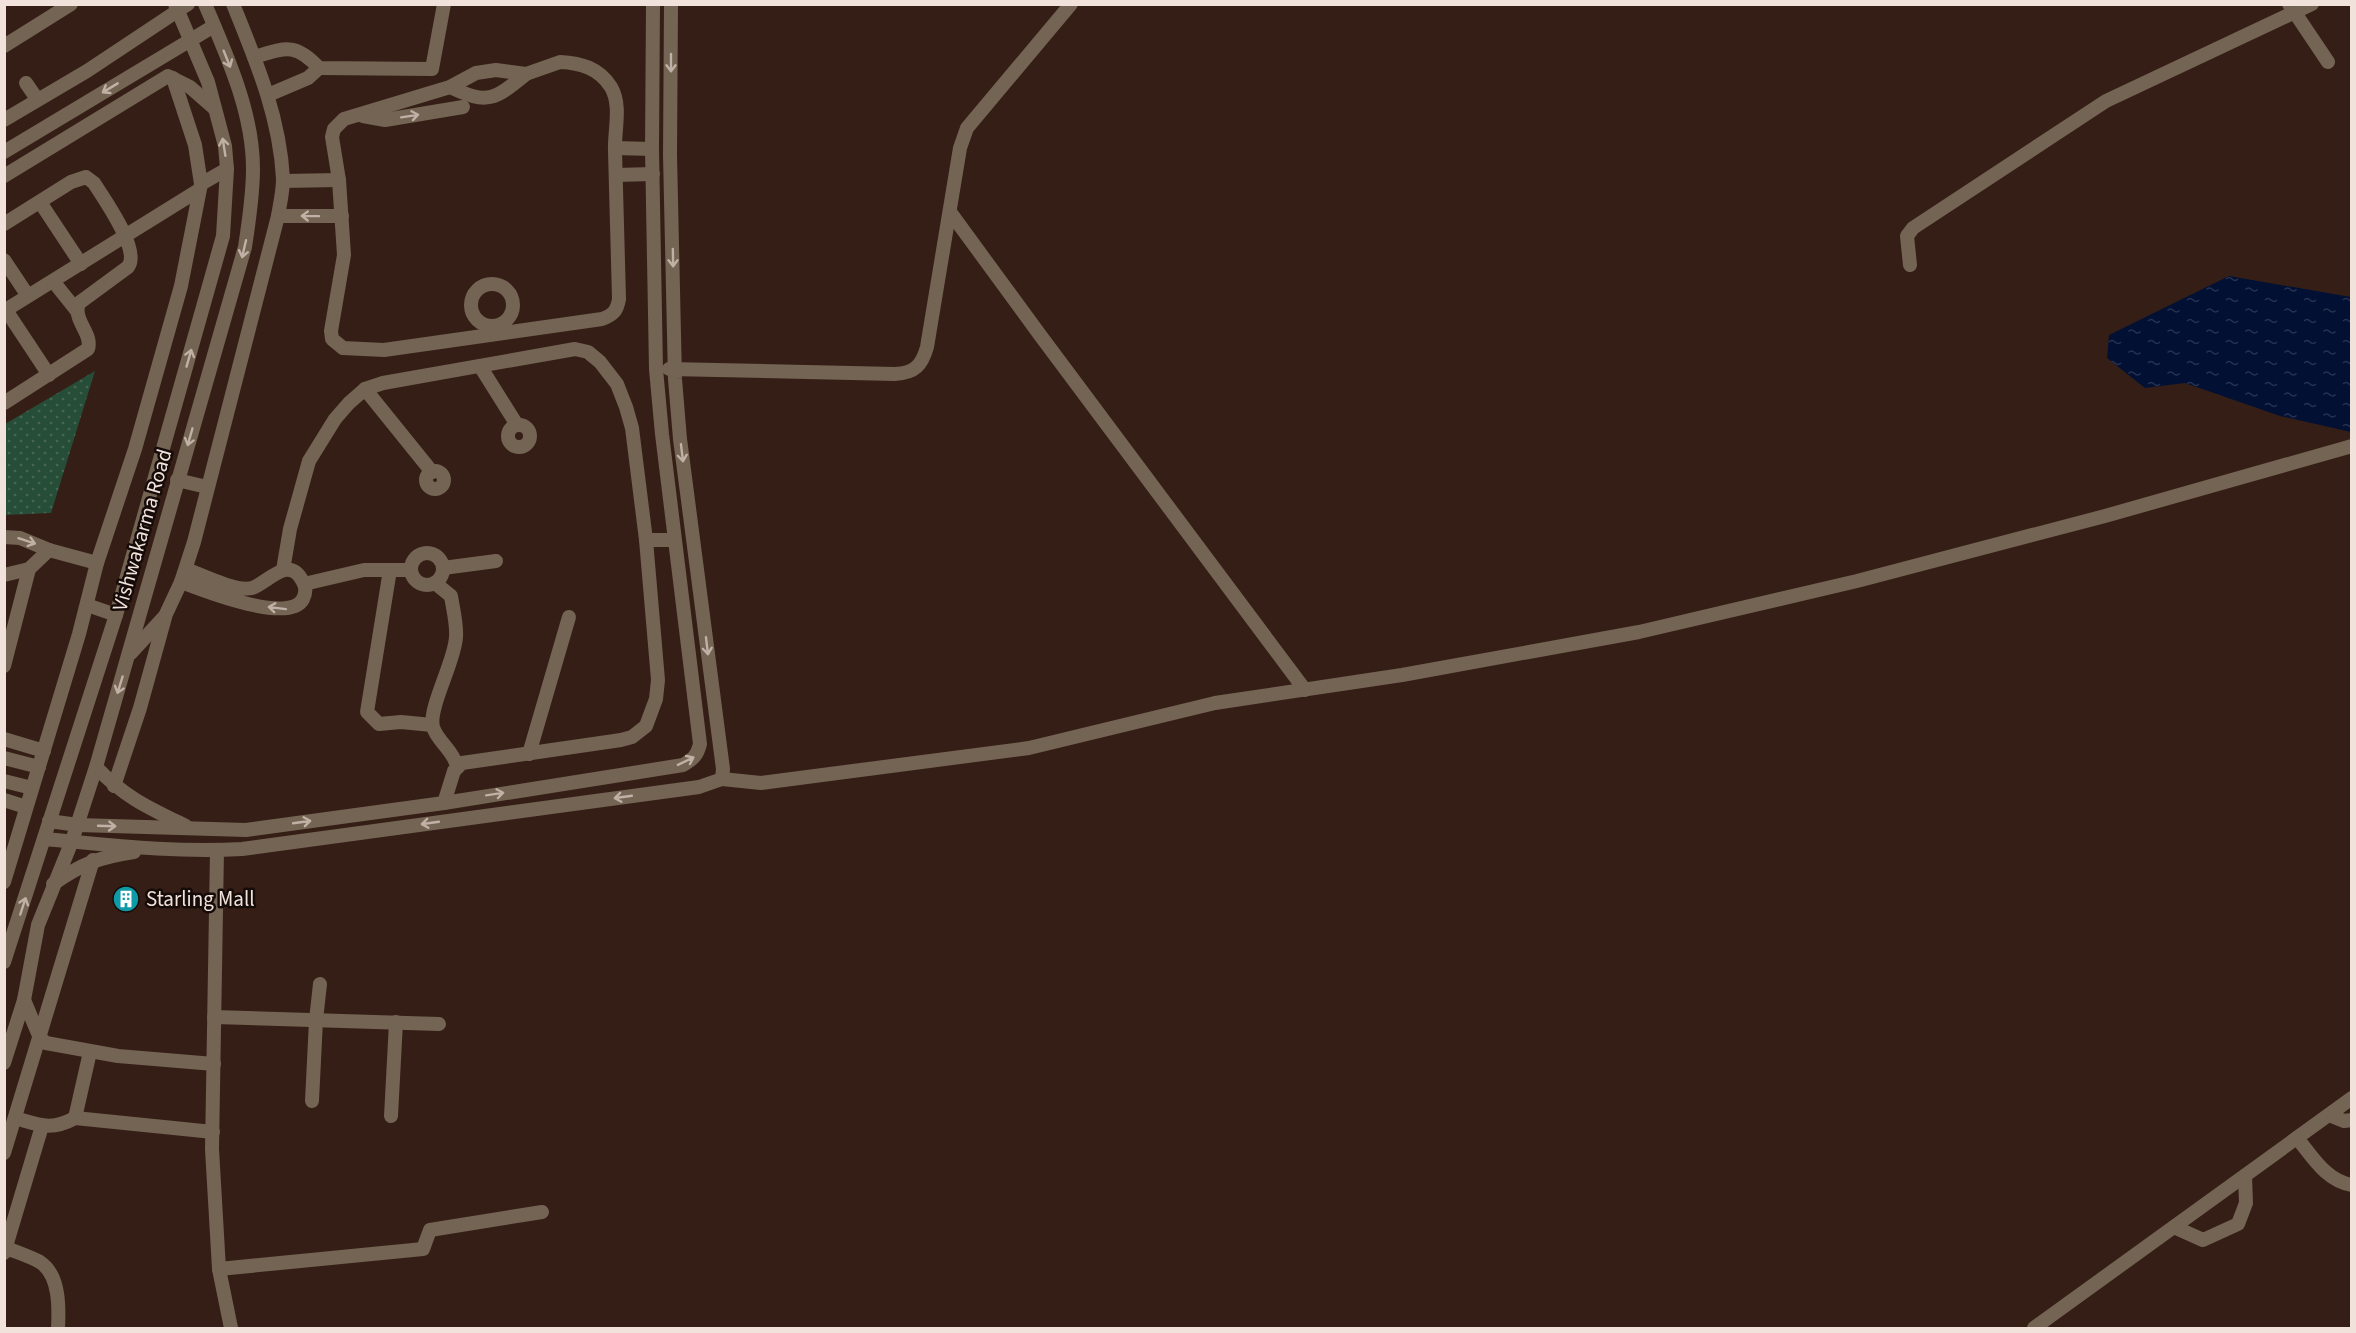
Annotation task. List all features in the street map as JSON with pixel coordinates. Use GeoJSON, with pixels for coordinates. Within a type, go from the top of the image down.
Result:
{"type":"FeatureCollection","features":[{"type":"Feature","properties":{"kind":"street"},"geometry":{"type":"LineString","coordinates":[[4,46],[71,4]]}},
{"type":"Feature","properties":{"kind":"street","name":"Vishwakarma Road"},"geometry":{"type":"LineString","coordinates":[[4,1063],[24,1000],[38,925],[78,825],[245,248],[253,167],[249,129],[233,73],[205,4]]}},
{"type":"Feature","properties":{"kind":"street"},"geometry":{"type":"LineString","coordinates":[[114,786],[140,708],[166,614],[183,576],[231,405],[278,216],[283,181],[278,136],[268,95],[233,4]]}},
{"type":"Feature","properties":{"kind":"street"},"geometry":{"type":"LineString","coordinates":[[268,95],[308,78],[319,68],[432,69],[444,4]]}},
{"type":"Feature","properties":{"kind":"street"},"geometry":{"type":"LineString","coordinates":[[49,821],[78,825],[246,830],[683,765],[693,760],[698,754],[700,744],[674,540],[656,369],[652,148],[653,4]]}},
{"type":"Feature","properties":{"kind":"street"},"geometry":{"type":"LineString","coordinates":[[671,4],[670,155],[685,370],[680,439],[723,770],[722,779]]}},
{"type":"Feature","properties":{"kind":"street"},"geometry":{"type":"LineString","coordinates":[[656,369],[895,374],[906,373],[918,368],[927,347],[960,148],[968,128],[1071,4]]}},
{"type":"Feature","properties":{"kind":"street"},"geometry":{"type":"LineString","coordinates":[[1910,265],[1907,236],[1913,228],[1997,171],[2106,101],[2291,9],[2312,4]]}},
{"type":"Feature","properties":{"kind":"street"},"geometry":{"type":"LineString","coordinates":[[4,120],[87,71],[181,7]]}},
{"type":"Feature","properties":{"kind":"street","name":"Vishwakarma Road"},"geometry":{"type":"LineString","coordinates":[[4,962],[116,615],[223,236],[227,169],[225,146],[208,82],[190,41],[181,7]]}},
{"type":"Feature","properties":{"kind":"street"},"geometry":{"type":"LineString","coordinates":[[2291,9],[2328,62]]}},
{"type":"Feature","properties":{"kind":"street"},"geometry":{"type":"LineString","coordinates":[[4,152],[214,26]]}},
{"type":"Feature","properties":{"kind":"street"},"geometry":{"type":"LineString","coordinates":[[254,57],[290,47],[307,55],[319,68]]}},
{"type":"Feature","properties":{"kind":"street"},"geometry":{"type":"LineString","coordinates":[[450,87],[472,98],[481,99],[498,95],[526,75],[560,62],[575,62],[588,66],[602,76],[612,89],[616,102],[618,308],[613,314],[593,321],[509,326],[384,350],[343,348],[332,339],[331,331],[344,255],[339,180],[332,137],[334,129],[344,119],[450,87],[486,70],[526,75]]}},
{"type":"Feature","properties":{"kind":"street"},"geometry":{"type":"LineString","coordinates":[[146,66],[190,87],[214,108]]}},
{"type":"Feature","properties":{"kind":"street"},"geometry":{"type":"LineString","coordinates":[[4,176],[170,77]]}},
{"type":"Feature","properties":{"kind":"street"},"geometry":{"type":"LineString","coordinates":[[4,882],[87,605],[97,563],[135,449],[181,286],[200,187],[193,138],[170,77]]}},
{"type":"Feature","properties":{"kind":"street"},"geometry":{"type":"LineString","coordinates":[[26,83],[37,99]]}},
{"type":"Feature","properties":{"kind":"street"},"geometry":{"type":"LineString","coordinates":[[358,115],[385,120],[463,107]]}},
{"type":"Feature","properties":{"kind":"street"},"geometry":{"type":"LineString","coordinates":[[615,148],[652,148]]}},
{"type":"Feature","properties":{"kind":"street"},"geometry":{"type":"LineString","coordinates":[[49,375],[5,311],[227,169]]}},
{"type":"Feature","properties":{"kind":"street"},"geometry":{"type":"LineString","coordinates":[[616,175],[653,174]]}},
{"type":"Feature","properties":{"kind":"street"},"geometry":{"type":"LineString","coordinates":[[4,224],[71,182],[86,177],[93,183],[125,236],[132,255],[131,262],[83,299],[77,311]]}},
{"type":"Feature","properties":{"kind":"street"},"geometry":{"type":"LineString","coordinates":[[283,181],[339,180]]}},
{"type":"Feature","properties":{"kind":"street"},"geometry":{"type":"LineString","coordinates":[[40,202],[81,264]]}},
{"type":"Feature","properties":{"kind":"street"},"geometry":{"type":"LineString","coordinates":[[950,212],[1036,331],[1305,690]]}},
{"type":"Feature","properties":{"kind":"street"},"geometry":{"type":"LineString","coordinates":[[278,216],[342,216]]}},
{"type":"Feature","properties":{"kind":"street"},"geometry":{"type":"LineString","coordinates":[[593,321],[608,305],[611,293],[610,253]]}},
{"type":"Feature","properties":{"kind":"street"},"geometry":{"type":"LineString","coordinates":[[4,260],[28,296]]}},
{"type":"Feature","properties":{"kind":"street"},"geometry":{"type":"LineString","coordinates":[[4,403],[88,349],[89,339],[77,311],[53,281]]}},
{"type":"Feature","properties":{"kind":"street"},"geometry":{"type":"LineString","coordinates":[[482,330],[472,304],[480,289],[491,285],[502,287],[511,296],[513,307],[509,326]]}},
{"type":"Feature","properties":{"kind":"street"},"geometry":{"type":"LineString","coordinates":[[283,570],[309,461],[335,419],[365,389],[383,383],[575,349],[588,352],[600,362],[617,384],[632,428],[646,540],[658,680],[656,699],[646,726],[632,737],[462,763],[457,766]]}},
{"type":"Feature","properties":{"kind":"street"},"geometry":{"type":"LineString","coordinates":[[480,366],[517,425]]}},
{"type":"Feature","properties":{"kind":"street"},"geometry":{"type":"LineString","coordinates":[[365,389],[432,472]]}},
{"type":"Feature","properties":{"kind":"street"},"geometry":{"type":"LineString","coordinates":[[44,839],[217,851],[253,848],[699,787],[722,779],[761,783],[1029,748],[1184,709],[1639,632],[1869,578],[2105,516],[2352,447]]}},
{"type":"Feature","properties":{"kind":"street"},"geometry":{"type":"LineString","coordinates":[[177,480],[207,487]]}},
{"type":"Feature","properties":{"kind":"street"},"geometry":{"type":"LineString","coordinates":[[4,537],[20,538],[50,550],[97,563]]}},
{"type":"Feature","properties":{"kind":"street"},"geometry":{"type":"LineString","coordinates":[[646,540],[674,540]]}},
{"type":"Feature","properties":{"kind":"street"},"geometry":{"type":"LineString","coordinates":[[4,575],[29,569],[50,550]]}},
{"type":"Feature","properties":{"kind":"street"},"geometry":{"type":"LineString","coordinates":[[427,553],[436,556],[443,568],[442,574],[435,583],[430,585],[416,580],[411,570],[417,557],[427,553]]}},
{"type":"Feature","properties":{"kind":"street"},"geometry":{"type":"LineString","coordinates":[[443,568],[496,561]]}},
{"type":"Feature","properties":{"kind":"street"},"geometry":{"type":"LineString","coordinates":[[4,666],[29,569]]}},
{"type":"Feature","properties":{"kind":"street"},"geometry":{"type":"LineString","coordinates":[[283,570],[300,577],[306,590],[297,606],[281,609],[237,601],[183,576],[246,588],[259,585],[273,574],[283,570]]}},
{"type":"Feature","properties":{"kind":"street"},"geometry":{"type":"LineString","coordinates":[[304,584],[364,570],[411,570]]}},
{"type":"Feature","properties":{"kind":"street"},"geometry":{"type":"LineString","coordinates":[[390,570],[367,712],[380,724],[401,722],[432,725]]}},
{"type":"Feature","properties":{"kind":"street"},"geometry":{"type":"LineString","coordinates":[[435,583],[451,596],[456,638],[447,675],[433,713],[432,725],[436,734],[454,756],[457,766],[444,802]]}},
{"type":"Feature","properties":{"kind":"street"},"geometry":{"type":"LineString","coordinates":[[87,605],[116,615]]}},
{"type":"Feature","properties":{"kind":"street"},"geometry":{"type":"LineString","coordinates":[[129,655],[166,614]]}},
{"type":"Feature","properties":{"kind":"street"},"geometry":{"type":"LineString","coordinates":[[529,754],[569,617]]}},
{"type":"Feature","properties":{"kind":"street"},"geometry":{"type":"LineString","coordinates":[[4,739],[44,751]]}},
{"type":"Feature","properties":{"kind":"street"},"geometry":{"type":"LineString","coordinates":[[4,758],[39,767]]}},
{"type":"Feature","properties":{"kind":"street"},"geometry":{"type":"LineString","coordinates":[[96,766],[114,786],[138,802],[190,828]]}},
{"type":"Feature","properties":{"kind":"street"},"geometry":{"type":"LineString","coordinates":[[4,781],[32,788]]}},
{"type":"Feature","properties":{"kind":"street"},"geometry":{"type":"LineString","coordinates":[[4,800],[27,807]]}},
{"type":"Feature","properties":{"kind":"street"},"geometry":{"type":"LineString","coordinates":[[53,884],[72,870],[93,860],[157,848]]}},
{"type":"Feature","properties":{"kind":"street"},"geometry":{"type":"LineString","coordinates":[[217,851],[213,1132],[219,1269],[231,1329]]}},
{"type":"Feature","properties":{"kind":"street"},"geometry":{"type":"LineString","coordinates":[[58,1329],[58,1297],[48,1270],[40,1263],[5,1249],[27,1122],[93,860]]}},
{"type":"Feature","properties":{"kind":"street"},"geometry":{"type":"LineString","coordinates":[[312,1101],[320,984]]}},
{"type":"Feature","properties":{"kind":"street"},"geometry":{"type":"LineString","coordinates":[[24,1000],[47,1043]]}},
{"type":"Feature","properties":{"kind":"street"},"geometry":{"type":"LineString","coordinates":[[214,1017],[439,1024]]}},
{"type":"Feature","properties":{"kind":"street"},"geometry":{"type":"LineString","coordinates":[[392,1116],[396,1022]]}},
{"type":"Feature","properties":{"kind":"street"},"geometry":{"type":"LineString","coordinates":[[47,1043],[90,1052],[214,1064]]}},
{"type":"Feature","properties":{"kind":"street"},"geometry":{"type":"LineString","coordinates":[[75,1118],[90,1052]]}},
{"type":"Feature","properties":{"kind":"street"},"geometry":{"type":"LineString","coordinates":[[2034,1329],[2352,1098]]}},
{"type":"Feature","properties":{"kind":"street"},"geometry":{"type":"LineString","coordinates":[[2329,1115],[2344,1121],[2352,1120]]}},
{"type":"Feature","properties":{"kind":"street"},"geometry":{"type":"LineString","coordinates":[[27,1122],[58,1126],[75,1118],[213,1132]]}},
{"type":"Feature","properties":{"kind":"street"},"geometry":{"type":"LineString","coordinates":[[4,1153],[27,1122]]}},
{"type":"Feature","properties":{"kind":"street"},"geometry":{"type":"LineString","coordinates":[[2296,1138],[2326,1174],[2341,1183],[2352,1185]]}},
{"type":"Feature","properties":{"kind":"street"},"geometry":{"type":"LineString","coordinates":[[2174,1227],[2203,1240],[2238,1224],[2246,1203],[2245,1176]]}},
{"type":"Feature","properties":{"kind":"street"},"geometry":{"type":"LineString","coordinates":[[219,1269],[423,1249],[430,1230],[542,1212]]}},
{"type":"Feature","properties":{"kind":"green space"},"geometry":{"type":"Polygon","coordinates":[[[95,371],[51,513],[5,515],[5,424],[95,371]]]}},
{"type":"Feature","properties":{"kind":"water"},"geometry":{"type":"Polygon","coordinates":[[[2229,276],[2351,297],[2351,432],[2280,416],[2185,383],[2145,388],[2107,358],[2109,335],[2229,276]]]}},
{"type":"Feature","properties":{"kind":"place","name":"Starling Mall"},"geometry":{"type":"Point","coordinates":[126,899]}}]}
